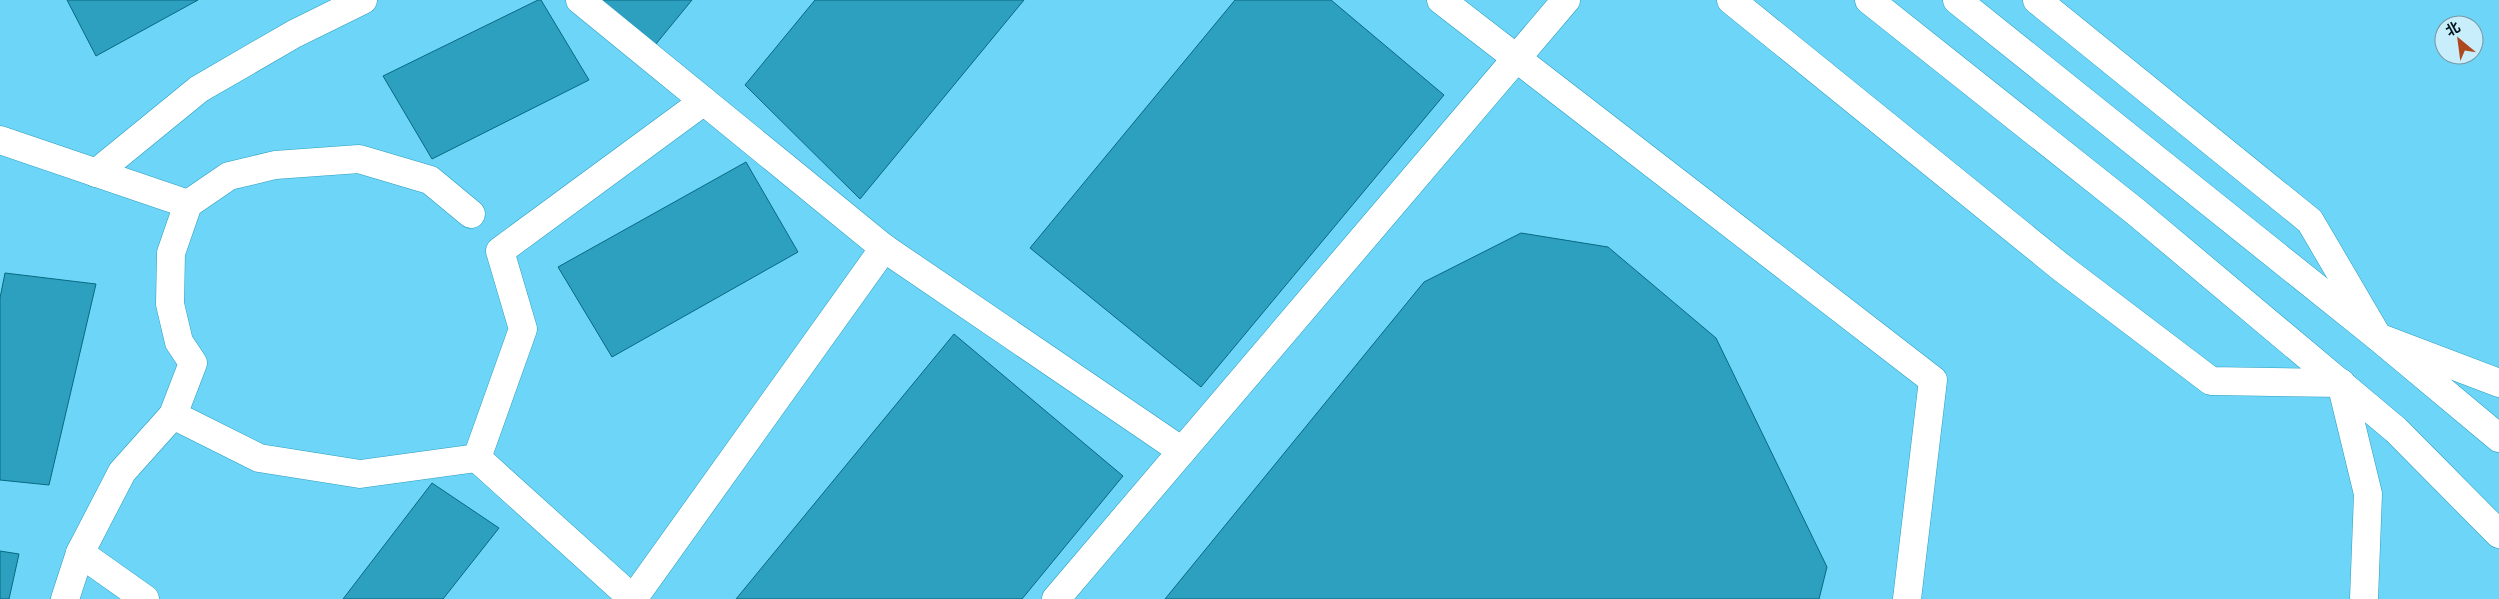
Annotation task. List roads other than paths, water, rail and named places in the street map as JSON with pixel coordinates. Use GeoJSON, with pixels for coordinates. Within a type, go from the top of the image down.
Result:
{"type":"FeatureCollection","features":[{"type":"Feature","properties":{"kind":"main road"},"geometry":{"type":"LineString","coordinates":[[96,173],[199,89],[294,34],[363,0]]}},
{"type":"Feature","properties":{"kind":"main road"},"geometry":{"type":"LineString","coordinates":[[580,0],[884,248],[1182,451]]}},
{"type":"Feature","properties":{"kind":"main road"},"geometry":{"type":"LineString","coordinates":[[1441,0],[1933,380],[1907,599]]}},
{"type":"Feature","properties":{"kind":"main road"},"geometry":{"type":"LineString","coordinates":[[1056,599],[1566,0]]}},
{"type":"Feature","properties":{"kind":"main road"},"geometry":{"type":"LineString","coordinates":[[1731,0],[2062,268],[2211,382],[2341,383]]}},
{"type":"Feature","properties":{"kind":"main road"},"geometry":{"type":"LineString","coordinates":[[1869,0],[2136,212],[2341,383],[2396,430],[2499,534]]}},
{"type":"Feature","properties":{"kind":"main road"},"geometry":{"type":"LineString","coordinates":[[1956,0],[2378,337],[2499,438]]}},
{"type":"Feature","properties":{"kind":"main road"},"geometry":{"type":"LineString","coordinates":[[2037,0],[2310,221],[2378,337],[2499,382]]}},
{"type":"Feature","properties":{"kind":"main road"},"geometry":{"type":"LineString","coordinates":[[477,458],[523,329],[500,251],[704,101]]}},
{"type":"Feature","properties":{"kind":"main road"},"geometry":{"type":"LineString","coordinates":[[0,140],[188,204]]}},
{"type":"Feature","properties":{"kind":"main road"},"geometry":{"type":"LineString","coordinates":[[65,599],[80,552],[122,472],[173,415],[193,363],[179,342],[170,304],[171,253],[188,204],[229,176],[275,166],[359,160],[430,180],[471,214]]}},
{"type":"Feature","properties":{"kind":"main road"},"geometry":{"type":"LineString","coordinates":[[173,415],[259,458],[360,474],[477,458],[633,599],[884,248]]}},
{"type":"Feature","properties":{"kind":"main road"},"geometry":{"type":"LineString","coordinates":[[2341,383],[2368,494],[2364,599]]}},
{"type":"Feature","properties":{"kind":"main road"},"geometry":{"type":"LineString","coordinates":[[80,552],[146,599]]}}]}
